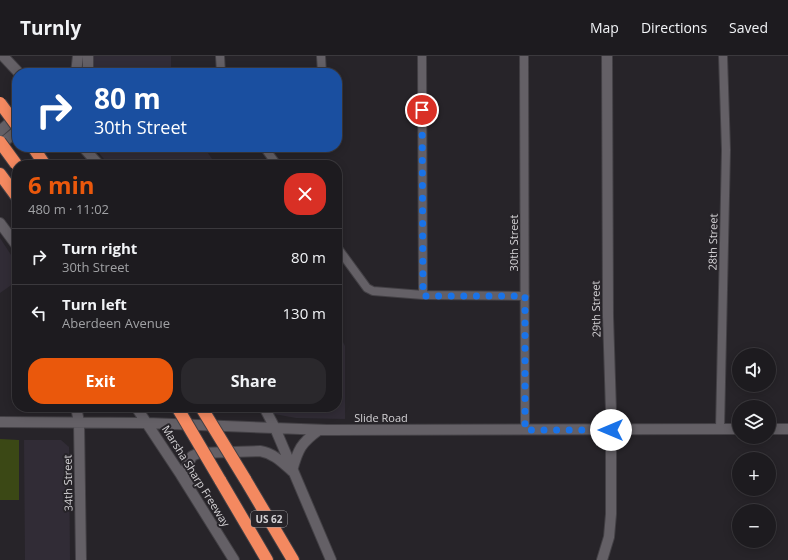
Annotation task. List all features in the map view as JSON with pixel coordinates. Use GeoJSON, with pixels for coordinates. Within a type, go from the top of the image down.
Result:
{"type":"FeatureCollection","features":[{"type":"Feature","properties":{"kind":"highway"},"geometry":{"type":"LineString","coordinates":[[0,103],[12,119]]}},
{"type":"Feature","properties":{"kind":"highway"},"geometry":{"type":"LineString","coordinates":[[0,144],[13,160]]}},
{"type":"Feature","properties":{"kind":"highway"},"geometry":{"type":"LineString","coordinates":[[1,175],[12,190]]}},
{"type":"Feature","properties":{"kind":"highway","name":"Marsha Sharp Freeway"},"geometry":{"type":"LineString","coordinates":[[180,412],[267,560]]}},
{"type":"Feature","properties":{"kind":"highway","name":"US 62"},"geometry":{"type":"LineString","coordinates":[[204,412],[293,560]]}},
{"type":"Feature","properties":{"kind":"main road"},"geometry":{"type":"LineString","coordinates":[[4,56],[14,68]]}},
{"type":"Feature","properties":{"kind":"main road"},"geometry":{"type":"LineString","coordinates":[[77,68],[78,56]]}},
{"type":"Feature","properties":{"kind":"main road"},"geometry":{"type":"LineString","coordinates":[[88,56],[88,68]]}},
{"type":"Feature","properties":{"kind":"main road","name":"29th Street"},"geometry":{"type":"LineString","coordinates":[[602,560],[609,537],[611,514],[611,430],[608,316],[607,56]]}},
{"type":"Feature","properties":{"kind":"main road"},"geometry":{"type":"LineString","coordinates":[[0,131],[12,120]]}},
{"type":"Feature","properties":{"kind":"main road"},"geometry":{"type":"LineString","coordinates":[[0,144],[12,135]]}},
{"type":"Feature","properties":{"kind":"main road"},"geometry":{"type":"LineString","coordinates":[[87,152],[94,160]]}},
{"type":"Feature","properties":{"kind":"main road"},"geometry":{"type":"LineString","coordinates":[[0,223],[12,239]]}},
{"type":"Feature","properties":{"kind":"main road","name":"34th Street"},"geometry":{"type":"LineString","coordinates":[[77,412],[79,422],[81,560]]}},
{"type":"Feature","properties":{"kind":"main road","name":"Marsha Sharp Freeway"},"geometry":{"type":"LineString","coordinates":[[139,412],[234,560]]}},
{"type":"Feature","properties":{"kind":"main road"},"geometry":{"type":"LineString","coordinates":[[267,412],[275,428],[331,560]]}},
{"type":"Feature","properties":{"kind":"main road","name":"Slide Road"},"geometry":{"type":"LineString","coordinates":[[0,422],[147,423],[319,430],[732,429]]}},
{"type":"Feature","properties":{"kind":"main road"},"geometry":{"type":"LineString","coordinates":[[776,429],[788,429]]}},
{"type":"Feature","properties":{"kind":"main road"},"geometry":{"type":"LineString","coordinates":[[292,471],[298,450],[305,440],[319,430]]}},
{"type":"Feature","properties":{"kind":"main road"},"geometry":{"type":"LineString","coordinates":[[191,491],[186,468],[192,456],[199,453],[268,452],[292,471]]}},
{"type":"Feature","properties":{"kind":"street"},"geometry":{"type":"LineString","coordinates":[[220,56],[221,68]]}},
{"type":"Feature","properties":{"kind":"street"},"geometry":{"type":"LineString","coordinates":[[322,56],[322,68]]}},
{"type":"Feature","properties":{"kind":"street"},"geometry":{"type":"LineString","coordinates":[[422,56],[423,296]]}},
{"type":"Feature","properties":{"kind":"street","name":"30th Street"},"geometry":{"type":"LineString","coordinates":[[524,56],[525,430]]}},
{"type":"Feature","properties":{"kind":"street","name":"28th Street"},"geometry":{"type":"LineString","coordinates":[[720,429],[726,150],[723,56]]}},
{"type":"Feature","properties":{"kind":"street"},"geometry":{"type":"LineString","coordinates":[[342,254],[367,288],[373,291],[423,296],[525,296]]}},
{"type":"Feature","properties":{"kind":"shaded area"},"geometry":{"type":"Polygon","coordinates":[[[93,56],[171,56],[171,68],[93,68],[93,56]]]}},
{"type":"Feature","properties":{"kind":"shaded area"},"geometry":{"type":"Polygon","coordinates":[[[98,152],[207,152],[213,160],[105,160],[98,152]]]}},
{"type":"Feature","properties":{"kind":"shaded area"},"geometry":{"type":"Polygon","coordinates":[[[0,238],[12,256],[12,285],[0,293],[0,238]]]}},
{"type":"Feature","properties":{"kind":"shaded area"},"geometry":{"type":"Polygon","coordinates":[[[342,340],[345,346],[345,419],[296,418],[274,414],[273,412],[342,412],[342,340]]]}},
{"type":"Feature","properties":{"kind":"shaded area"},"geometry":{"type":"Polygon","coordinates":[[[24,440],[61,440],[69,447],[70,560],[25,560],[24,440]]]}},
{"type":"Feature","properties":{"kind":"green space"},"geometry":{"type":"Polygon","coordinates":[[[0,439],[19,440],[19,500],[0,500],[0,439]]]}},
{"type":"Feature","properties":{"kind":"route"},"geometry":{"type":"LineString","coordinates":[[422,110],[423,296],[525,296],[525,430],[611,430]]}}]}
